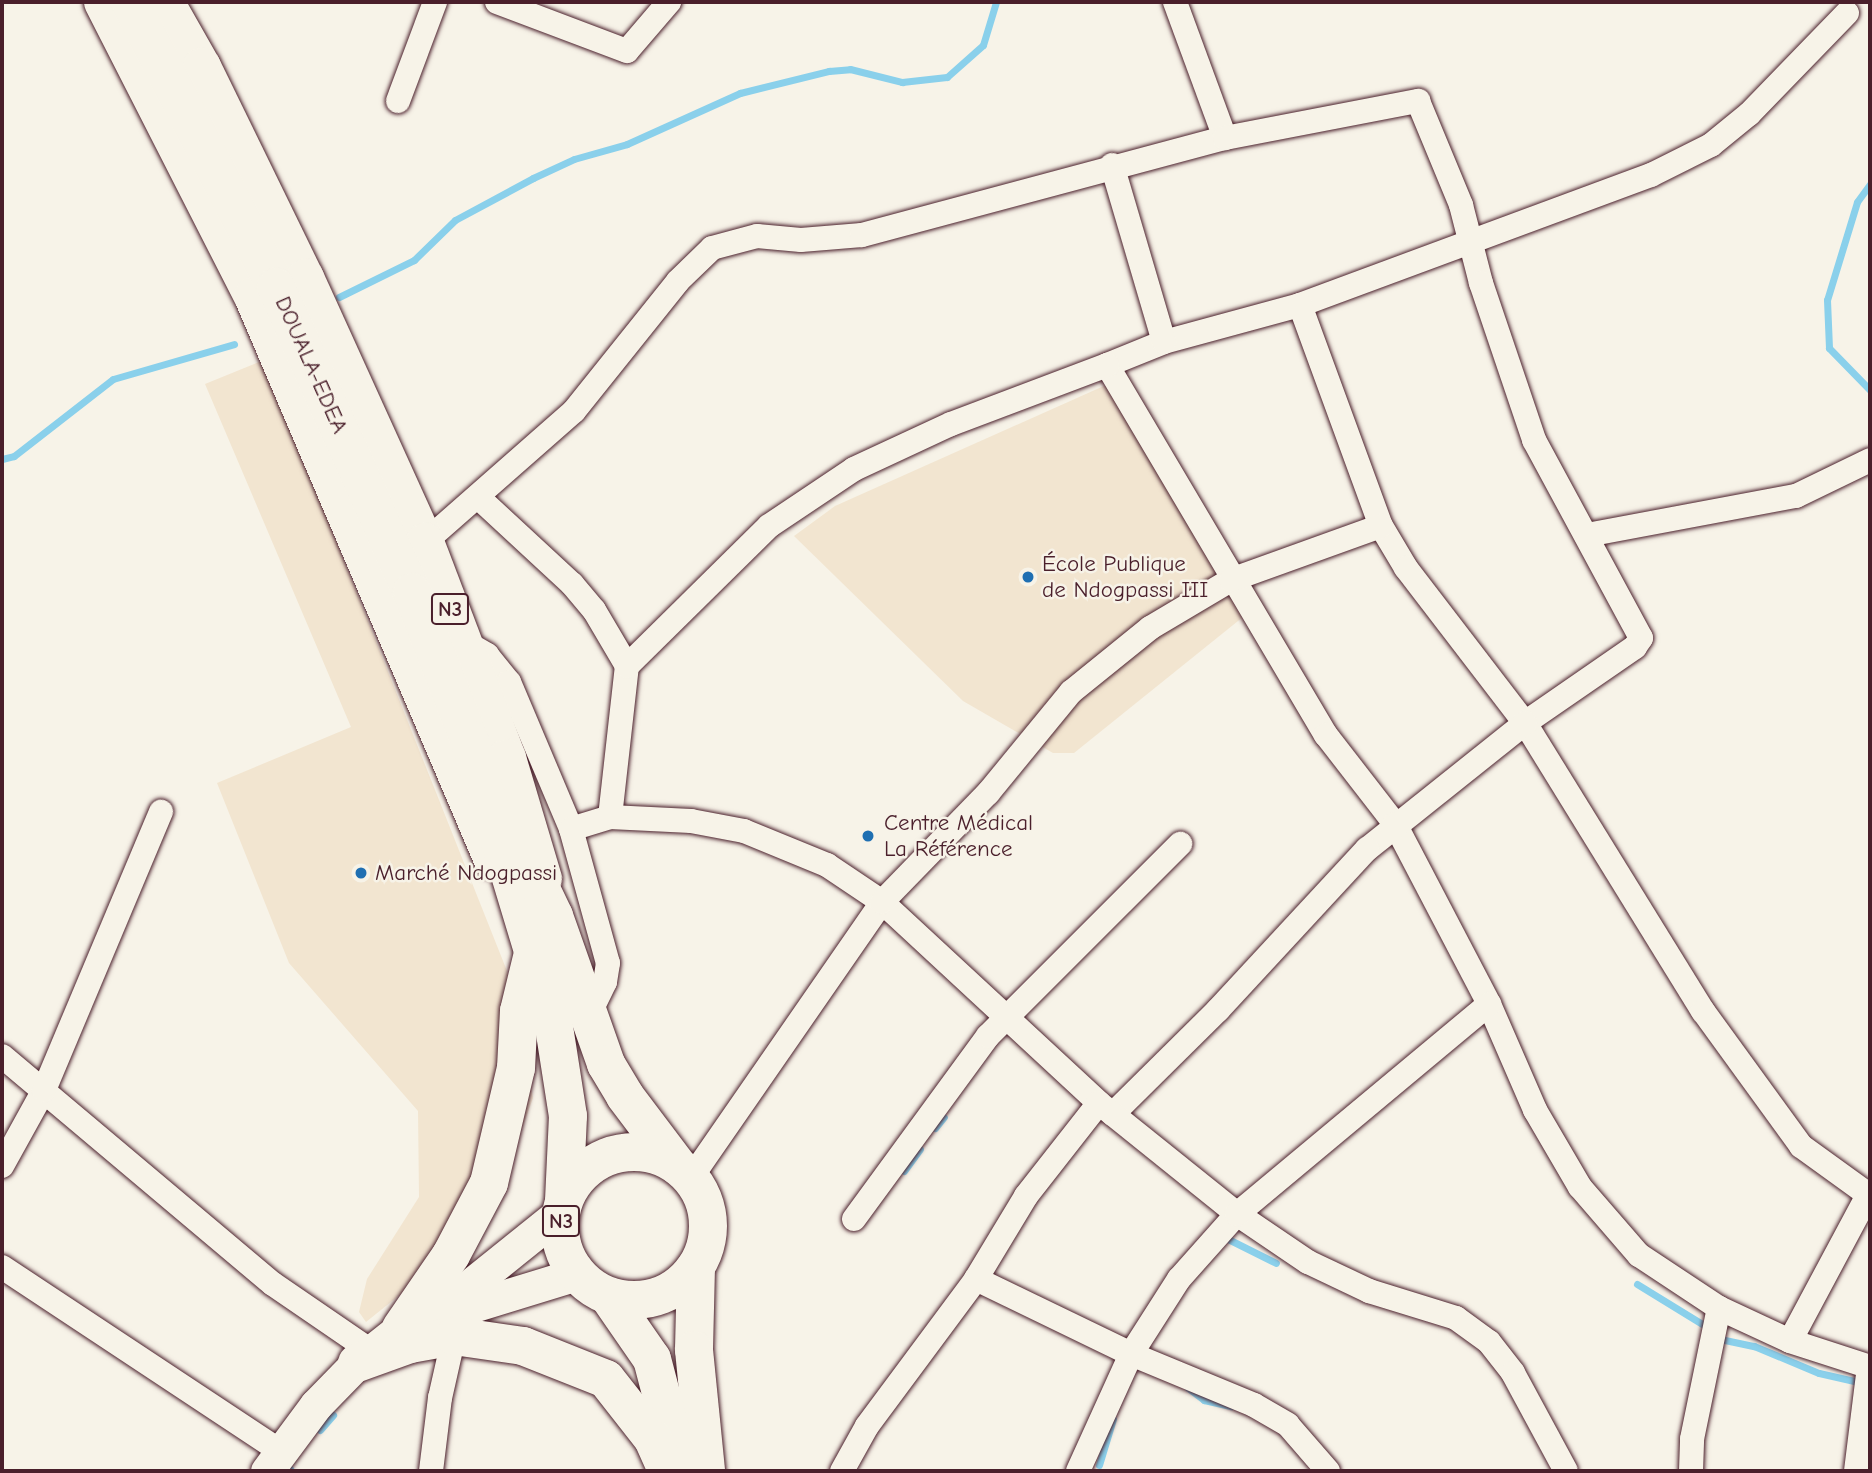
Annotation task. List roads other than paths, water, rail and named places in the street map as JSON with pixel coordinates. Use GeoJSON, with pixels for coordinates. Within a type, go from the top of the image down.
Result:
{"type":"FeatureCollection","features":[{"type":"Feature","properties":{"kind":"main road","name":"N3"},"geometry":{"type":"LineString","coordinates":[[103,2],[253,296],[438,740],[537,932],[589,1015],[606,1064],[625,1096],[701,1194],[709,1231],[696,1267],[696,1390],[706,1471]]}},
{"type":"Feature","properties":{"kind":"main road","name":"DOUALA-EDEA"},"geometry":{"type":"LineString","coordinates":[[130,2],[276,286],[412,592],[469,739],[537,932]]}},
{"type":"Feature","properties":{"kind":"main road","name":"N3"},"geometry":{"type":"LineString","coordinates":[[165,2],[202,67],[310,289],[425,542],[507,758],[568,1116],[560,1239],[577,1274],[610,1297],[652,1359],[681,1471]]}},
{"type":"Feature","properties":{"kind":"main road"},"geometry":{"type":"LineString","coordinates":[[427,1328],[451,1255],[489,1182],[516,1068],[519,1011],[537,932]]}},
{"type":"Feature","properties":{"kind":"main road","name":"N3"},"geometry":{"type":"LineString","coordinates":[[562,1206],[586,1168],[603,1158],[642,1152],[685,1172]]}},
{"type":"Feature","properties":{"kind":"main road"},"geometry":{"type":"LineString","coordinates":[[364,1357],[410,1344],[562,1206]]}},
{"type":"Feature","properties":{"kind":"main road","name":"N3"},"geometry":{"type":"LineString","coordinates":[[610,1297],[639,1300],[667,1293],[696,1267]]}},
{"type":"Feature","properties":{"kind":"main road"},"geometry":{"type":"LineString","coordinates":[[273,1461],[364,1357],[427,1328],[577,1274]]}},
{"type":"Feature","properties":{"kind":"main road"},"geometry":{"type":"LineString","coordinates":[[427,1328],[523,1346],[606,1379],[653,1439],[667,1471]]}},
{"type":"Feature","properties":{"kind":"street"},"geometry":{"type":"LineString","coordinates":[[398,101],[435,2]]}},
{"type":"Feature","properties":{"kind":"street"},"geometry":{"type":"LineString","coordinates":[[496,2],[627,51],[668,2]]}},
{"type":"Feature","properties":{"kind":"street"},"geometry":{"type":"LineString","coordinates":[[1175,2],[1225,138]]}},
{"type":"Feature","properties":{"kind":"street"},"geometry":{"type":"LineString","coordinates":[[626,666],[769,526],[854,469],[951,424],[1164,342],[1300,304],[1651,175],[1711,145],[1749,114],[1847,13]]}},
{"type":"Feature","properties":{"kind":"street"},"geometry":{"type":"LineString","coordinates":[[425,542],[479,498],[574,411],[678,281],[712,248],[757,236],[801,240],[862,235],[991,204],[1112,165],[1225,138],[1418,101],[1425,109],[1472,242],[1481,283],[1534,440],[1641,638],[1635,647],[1525,723],[1395,824],[1106,1109],[1026,1196],[976,1279],[867,1426],[842,1471]]}},
{"type":"Feature","properties":{"kind":"street"},"geometry":{"type":"LineString","coordinates":[[1112,165],[1164,342]]}},
{"type":"Feature","properties":{"kind":"street"},"geometry":{"type":"LineString","coordinates":[[1300,304],[1381,526],[1406,568],[1525,723],[1703,1011],[1801,1146],[1869,1195],[1790,1341]]}},
{"type":"Feature","properties":{"kind":"street"},"geometry":{"type":"LineString","coordinates":[[1107,366],[1231,580],[1326,735],[1395,824],[1489,1004],[1535,1110],[1580,1187],[1639,1255],[1720,1308],[1790,1341],[1870,1367],[1856,1471]]}},
{"type":"Feature","properties":{"kind":"street"},"geometry":{"type":"LineString","coordinates":[[1587,535],[1796,496],[1870,460]]}},
{"type":"Feature","properties":{"kind":"street"},"geometry":{"type":"LineString","coordinates":[[479,498],[572,584],[594,610],[626,666],[610,817]]}},
{"type":"Feature","properties":{"kind":"street"},"geometry":{"type":"LineString","coordinates":[[685,1172],[882,902],[996,784],[1071,692],[1150,628],[1231,580],[1381,526]]}},
{"type":"Feature","properties":{"kind":"street"},"geometry":{"type":"LineString","coordinates":[[463,641],[487,655],[509,682],[571,830],[608,963],[605,982],[589,1015]]}},
{"type":"Feature","properties":{"kind":"street"},"geometry":{"type":"LineString","coordinates":[[2,1166],[44,1090],[161,812]]}},
{"type":"Feature","properties":{"kind":"street"},"geometry":{"type":"LineString","coordinates":[[571,830],[610,817],[691,821],[744,831],[827,865],[882,902],[1106,1109],[1237,1214],[1308,1262],[1369,1291],[1456,1318],[1489,1342],[1513,1373],[1565,1471]]}},
{"type":"Feature","properties":{"kind":"street"},"geometry":{"type":"LineString","coordinates":[[854,1219],[1007,1015],[1180,844]]}},
{"type":"Feature","properties":{"kind":"street"},"geometry":{"type":"LineString","coordinates":[[1078,1471],[1131,1354],[1179,1279],[1237,1214],[1489,1004]]}},
{"type":"Feature","properties":{"kind":"street"},"geometry":{"type":"LineString","coordinates":[[2,1056],[364,1357]]}},
{"type":"Feature","properties":{"kind":"street"},"geometry":{"type":"LineString","coordinates":[[2,1267],[273,1461]]}},
{"type":"Feature","properties":{"kind":"street"},"geometry":{"type":"LineString","coordinates":[[976,1279],[1131,1354],[1254,1405],[1288,1425],[1328,1471]]}},
{"type":"Feature","properties":{"kind":"street"},"geometry":{"type":"LineString","coordinates":[[1690,1471],[1692,1439],[1720,1308]]}},
{"type":"Feature","properties":{"kind":"street"},"geometry":{"type":"LineString","coordinates":[[427,1328],[440,1398],[431,1471]]}},
{"type":"Feature","properties":{"kind":"waterway"},"geometry":{"type":"LineString","coordinates":[[339,297],[414,260],[455,220],[533,178],[574,159],[627,144],[740,93],[829,71],[850,69],[902,82],[947,77],[983,45],[996,2]]}},
{"type":"Feature","properties":{"kind":"waterway"},"geometry":{"type":"LineString","coordinates":[[1870,184],[1857,202],[1827,300],[1829,348],[1870,390]]}},
{"type":"Feature","properties":{"kind":"waterway"},"geometry":{"type":"LineString","coordinates":[[2,459],[14,456],[113,379],[234,344]]}},
{"type":"Feature","properties":{"kind":"waterway"},"geometry":{"type":"LineString","coordinates":[[935,1128],[944,1117]]}},
{"type":"Feature","properties":{"kind":"waterway"},"geometry":{"type":"LineString","coordinates":[[904,1171],[920,1149]]}},
{"type":"Feature","properties":{"kind":"waterway"},"geometry":{"type":"LineString","coordinates":[[1224,1237],[1276,1263]]}},
{"type":"Feature","properties":{"kind":"waterway"},"geometry":{"type":"LineString","coordinates":[[1637,1284],[1702,1324]]}},
{"type":"Feature","properties":{"kind":"waterway"},"geometry":{"type":"LineString","coordinates":[[1720,1339],[1754,1346],[1819,1373],[1863,1383]]}},
{"type":"Feature","properties":{"kind":"waterway"},"geometry":{"type":"LineString","coordinates":[[1188,1388],[1204,1400],[1231,1406]]}},
{"type":"Feature","properties":{"kind":"waterway"},"geometry":{"type":"LineString","coordinates":[[320,1430],[333,1415]]}},
{"type":"Feature","properties":{"kind":"waterway"},"geometry":{"type":"LineString","coordinates":[[1099,1465],[1113,1419]]}},
{"type":"Feature","properties":{"kind":"place","name":"École Publique de Ndogpassi III"},"geometry":{"type":"Point","coordinates":[1028,577]}},
{"type":"Feature","properties":{"kind":"place","name":"Centre Médical La Référence"},"geometry":{"type":"Point","coordinates":[868,836]}},
{"type":"Feature","properties":{"kind":"place","name":"Marché Ndogpassi"},"geometry":{"type":"Point","coordinates":[361,873]}}]}
